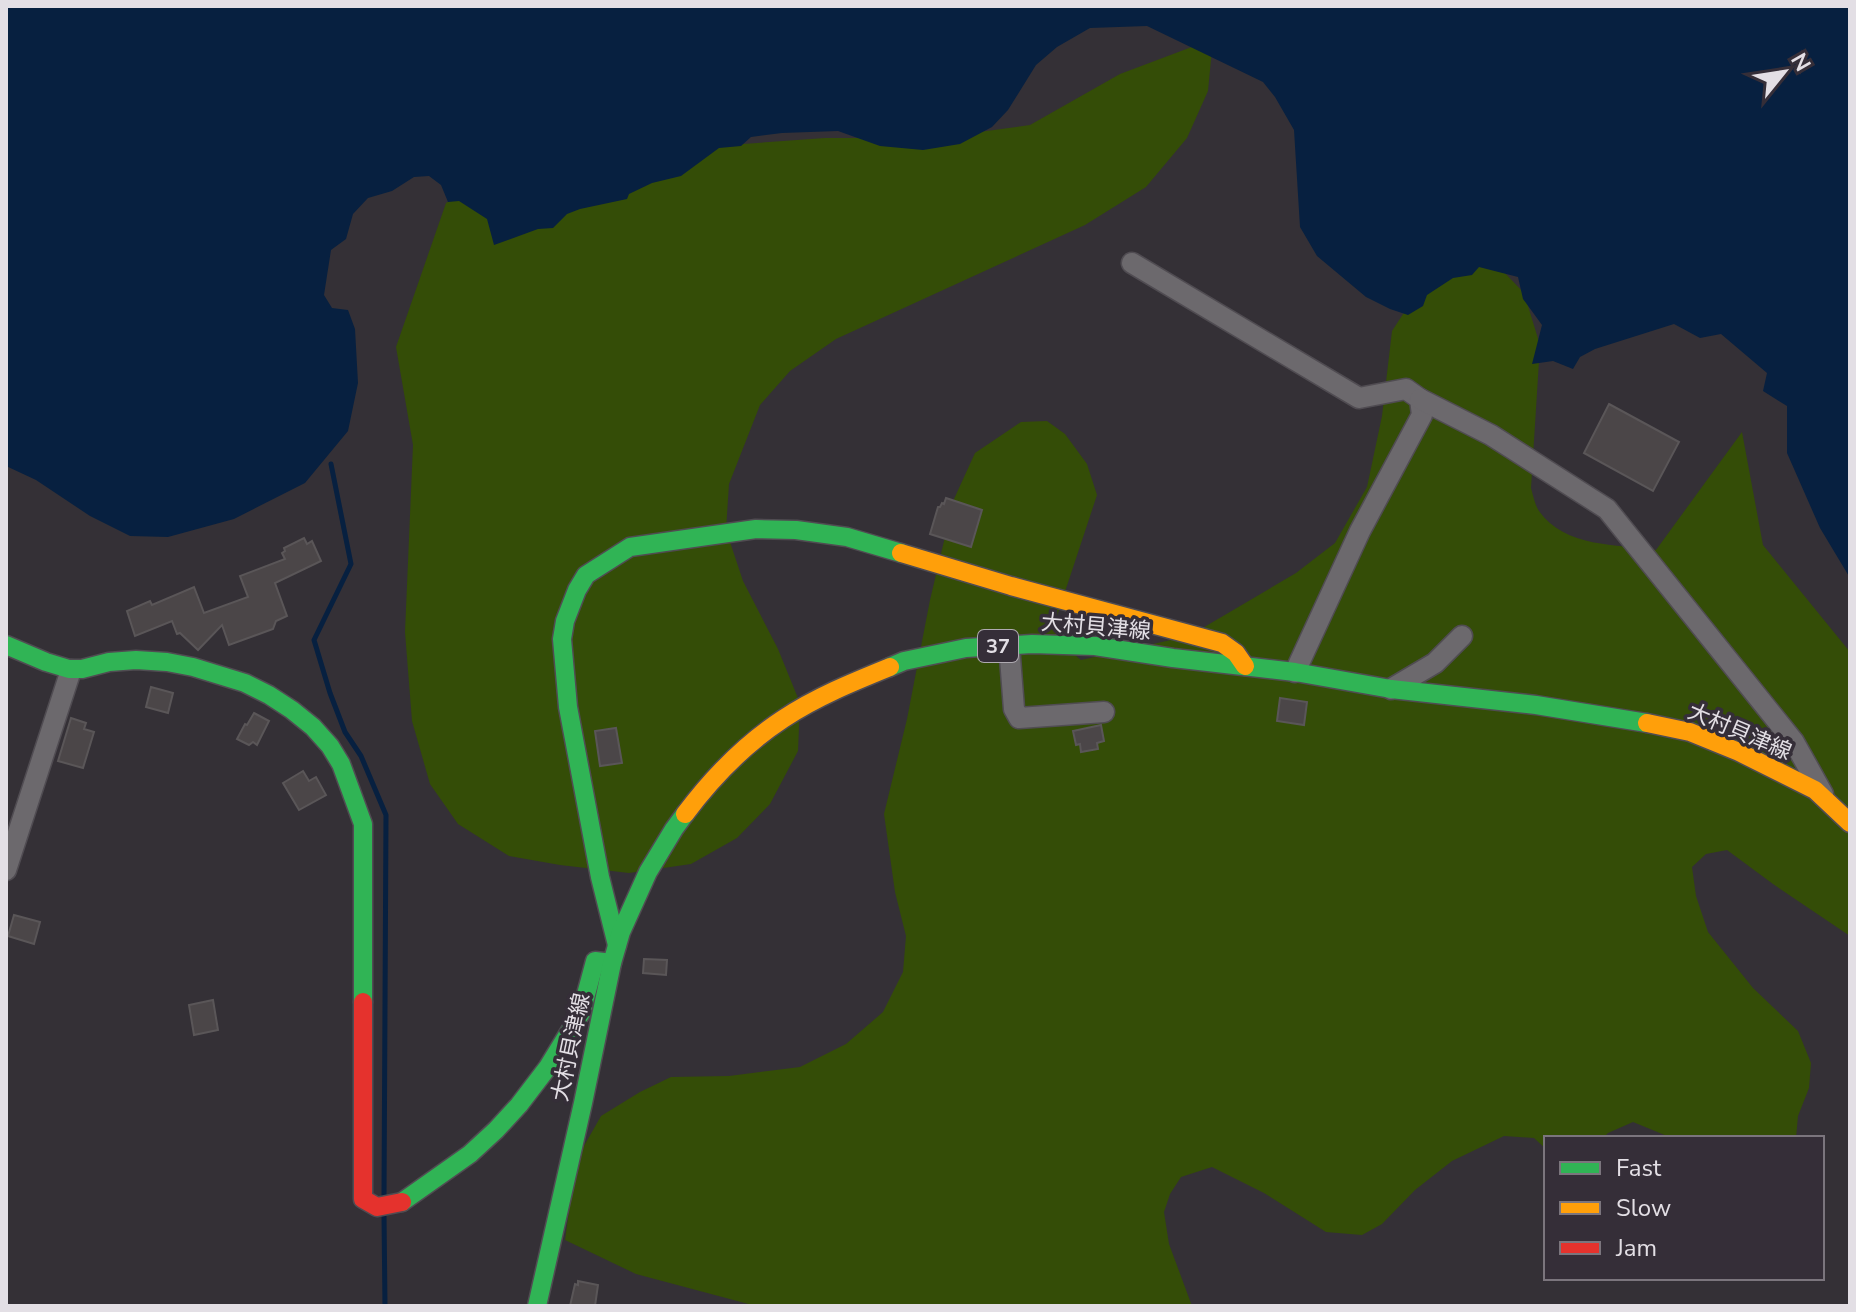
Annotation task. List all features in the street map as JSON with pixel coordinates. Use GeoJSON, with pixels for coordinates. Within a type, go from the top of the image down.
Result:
{"type":"FeatureCollection","features":[{"type":"Feature","properties":{"kind":"street"},"geometry":{"type":"LineString","coordinates":[[1132,263],[1359,398],[1406,389],[1491,435],[1607,509],[1794,742],[1827,801]]}},
{"type":"Feature","properties":{"kind":"street"},"geometry":{"type":"LineString","coordinates":[[1295,672],[1360,531],[1422,415],[1420,399]]}},
{"type":"Feature","properties":{"kind":"street"},"geometry":{"type":"LineString","coordinates":[[6,645],[71,670],[139,660],[177,663],[226,675],[270,696],[307,721],[331,747],[348,780],[363,824],[363,1199],[377,1207],[401,1203],[470,1154],[496,1130],[548,1067],[581,1013],[595,961],[614,954],[568,707],[562,639],[565,621],[586,575],[630,547],[756,529],[796,530],[847,537],[1011,586],[1222,643],[1236,653],[1245,666]]}},
{"type":"Feature","properties":{"kind":"street"},"geometry":{"type":"LineString","coordinates":[[1391,689],[1435,663],[1462,636]]}},
{"type":"Feature","properties":{"kind":"street","name":"大村貝津線"},"geometry":{"type":"LineString","coordinates":[[537,1306],[614,954],[648,872],[674,829],[705,788],[745,749],[783,719],[833,691],[904,661],[966,648],[1032,644],[1095,646],[1295,672],[1391,689],[1623,718],[1690,732],[1739,752],[1815,790],[1850,823]]}},
{"type":"Feature","properties":{"kind":"street"},"geometry":{"type":"LineString","coordinates":[[1009,645],[1014,709],[1019,718],[1104,712]]}},
{"type":"Feature","properties":{"kind":"street"},"geometry":{"type":"LineString","coordinates":[[6,870],[71,670]]}},
{"type":"Feature","properties":{"kind":"green space"},"geometry":{"type":"Polygon","coordinates":[[[1213,39],[1208,91],[1187,138],[1146,187],[1085,225],[836,339],[790,371],[760,405],[729,484],[726,530],[743,581],[778,649],[800,703],[798,751],[770,804],[737,838],[691,864],[629,873],[509,856],[458,824],[430,784],[412,721],[405,632],[413,445],[396,347],[446,203],[493,177],[647,151],[825,138],[935,138],[1030,125],[1120,74],[1213,39]]]}},
{"type":"Feature","properties":{"kind":"green space"},"geometry":{"type":"Polygon","coordinates":[[[1485,262],[1503,271],[1524,293],[1540,345],[1531,488],[1538,509],[1550,523],[1577,538],[1656,550],[1742,432],[1763,545],[1850,652],[1850,936],[1727,850],[1706,854],[1692,867],[1696,896],[1708,932],[1753,988],[1798,1031],[1811,1063],[1809,1088],[1798,1116],[1796,1136],[1667,1136],[1633,1122],[1605,1136],[1544,1136],[1544,1147],[1534,1138],[1504,1136],[1452,1161],[1415,1190],[1382,1224],[1362,1235],[1326,1232],[1264,1193],[1212,1167],[1181,1177],[1170,1194],[1164,1212],[1169,1244],[1192,1306],[756,1306],[636,1274],[565,1240],[576,1160],[601,1116],[671,1077],[729,1076],[800,1067],[846,1044],[883,1012],[903,972],[906,936],[895,892],[884,814],[954,499],[975,453],[1021,422],[1047,421],[1065,434],[1087,464],[1097,495],[1055,622],[1058,641],[1081,660],[1189,636],[1296,573],[1335,543],[1367,487],[1382,416],[1392,331],[1416,294],[1485,262]]]}},
{"type":"Feature","properties":{"kind":"water"},"geometry":{"type":"Polygon","coordinates":[[[6,6],[1850,6],[1850,578],[1820,528],[1787,453],[1787,406],[1763,391],[1767,373],[1721,334],[1700,338],[1674,324],[1595,349],[1580,357],[1573,369],[1553,361],[1532,364],[1542,325],[1523,299],[1518,277],[1479,267],[1472,275],[1453,278],[1427,295],[1423,306],[1408,315],[1366,297],[1317,256],[1300,227],[1294,130],[1263,82],[1147,26],[1090,28],[1057,47],[1036,65],[1008,110],[992,127],[960,144],[923,150],[880,146],[838,131],[751,137],[741,146],[719,148],[681,176],[652,183],[629,194],[627,199],[580,209],[567,214],[553,228],[538,229],[494,245],[487,219],[459,201],[448,202],[441,185],[429,176],[414,177],[392,191],[368,198],[353,214],[346,239],[331,250],[324,295],[332,308],[348,310],[355,329],[358,383],[348,431],[305,483],[234,519],[168,537],[130,536],[90,516],[36,480],[6,466],[6,6]]]}},
{"type":"Feature","properties":{"kind":"building"},"geometry":{"type":"Polygon","coordinates":[[[1609,404],[1679,442],[1653,491],[1584,453],[1609,404]]]}},
{"type":"Feature","properties":{"kind":"building"},"geometry":{"type":"Polygon","coordinates":[[[946,498],[982,510],[971,547],[930,534],[938,507],[944,504],[946,498]]]}},
{"type":"Feature","properties":{"kind":"building"},"geometry":{"type":"Polygon","coordinates":[[[304,538],[307,544],[312,541],[321,561],[275,583],[287,616],[276,621],[273,629],[229,645],[222,625],[198,650],[180,633],[177,634],[172,621],[135,636],[127,611],[150,601],[152,605],[194,587],[204,613],[248,597],[240,576],[285,559],[282,553],[284,548],[304,538]]]}},
{"type":"Feature","properties":{"kind":"building"},"geometry":{"type":"Polygon","coordinates":[[[151,687],[173,693],[168,713],[146,707],[151,687]]]}},
{"type":"Feature","properties":{"kind":"building"},"geometry":{"type":"Polygon","coordinates":[[[1280,698],[1307,702],[1304,725],[1277,721],[1280,698]]]}},
{"type":"Feature","properties":{"kind":"building"},"geometry":{"type":"Polygon","coordinates":[[[254,713],[269,721],[257,745],[253,742],[249,745],[237,739],[254,713]]]}},
{"type":"Feature","properties":{"kind":"building"},"geometry":{"type":"Polygon","coordinates":[[[71,718],[86,723],[84,729],[94,732],[83,768],[58,761],[71,718]]]}},
{"type":"Feature","properties":{"kind":"building"},"geometry":{"type":"Polygon","coordinates":[[[1101,725],[1104,741],[1097,743],[1098,749],[1081,752],[1073,731],[1101,725]]]}},
{"type":"Feature","properties":{"kind":"building"},"geometry":{"type":"Polygon","coordinates":[[[616,728],[622,763],[600,766],[595,731],[616,728]]]}},
{"type":"Feature","properties":{"kind":"building"},"geometry":{"type":"Polygon","coordinates":[[[303,771],[309,781],[316,777],[326,795],[299,810],[283,783],[303,771]]]}},
{"type":"Feature","properties":{"kind":"building"},"geometry":{"type":"Polygon","coordinates":[[[14,915],[40,922],[34,944],[8,936],[14,915]]]}},
{"type":"Feature","properties":{"kind":"building"},"geometry":{"type":"Polygon","coordinates":[[[644,959],[667,960],[666,975],[643,973],[644,959]]]}},
{"type":"Feature","properties":{"kind":"building"},"geometry":{"type":"Polygon","coordinates":[[[213,1000],[218,1030],[194,1035],[189,1005],[213,1000]]]}},
{"type":"Feature","properties":{"kind":"building"},"geometry":{"type":"Polygon","coordinates":[[[578,1281],[598,1285],[595,1306],[570,1306],[578,1281]]]}},
{"type":"Feature","properties":{"kind":"waterway"},"geometry":{"type":"LineString","coordinates":[[331,464],[351,564],[314,640],[345,732],[361,756],[386,815],[384,1197]]}},
{"type":"Feature","properties":{"kind":"waterway"},"geometry":{"type":"LineString","coordinates":[[384,1215],[385,1306]]}},
{"type":"Feature","properties":{"kind":"traffic: fast"},"geometry":{"type":"LineString","coordinates":[[617,945],[600,877],[568,707],[562,639],[565,621],[586,575],[630,547],[756,529],[796,530],[847,537],[901,553]]}},
{"type":"Feature","properties":{"kind":"traffic: fast"},"geometry":{"type":"LineString","coordinates":[[890,667],[904,661],[966,648],[1032,644],[1095,646],[1295,672],[1391,689],[1536,705],[1647,723]]}},
{"type":"Feature","properties":{"kind":"traffic: fast"},"geometry":{"type":"LineString","coordinates":[[6,645],[69,669],[136,660],[193,667],[245,683],[269,695],[313,727],[341,764],[363,824],[363,1002]]}},
{"type":"Feature","properties":{"kind":"traffic: fast"},"geometry":{"type":"LineString","coordinates":[[537,1306],[621,932],[648,872],[685,814]]}},
{"type":"Feature","properties":{"kind":"traffic: fast"},"geometry":{"type":"LineString","coordinates":[[402,1202],[470,1154],[519,1105],[548,1067],[581,1013],[595,961],[612,963]]}},
{"type":"Feature","properties":{"kind":"traffic: slow"},"geometry":{"type":"LineString","coordinates":[[901,553],[1222,643],[1236,653],[1245,666]]}},
{"type":"Feature","properties":{"kind":"traffic: slow"},"geometry":{"type":"LineString","coordinates":[[685,814],[706,787],[755,739],[822,697],[890,667]]}},
{"type":"Feature","properties":{"kind":"traffic: slow"},"geometry":{"type":"LineString","coordinates":[[1647,723],[1690,732],[1739,752],[1815,790],[1850,823]]}},
{"type":"Feature","properties":{"kind":"traffic: jam"},"geometry":{"type":"LineString","coordinates":[[363,1002],[363,1199],[377,1207],[402,1202]]}}]}
